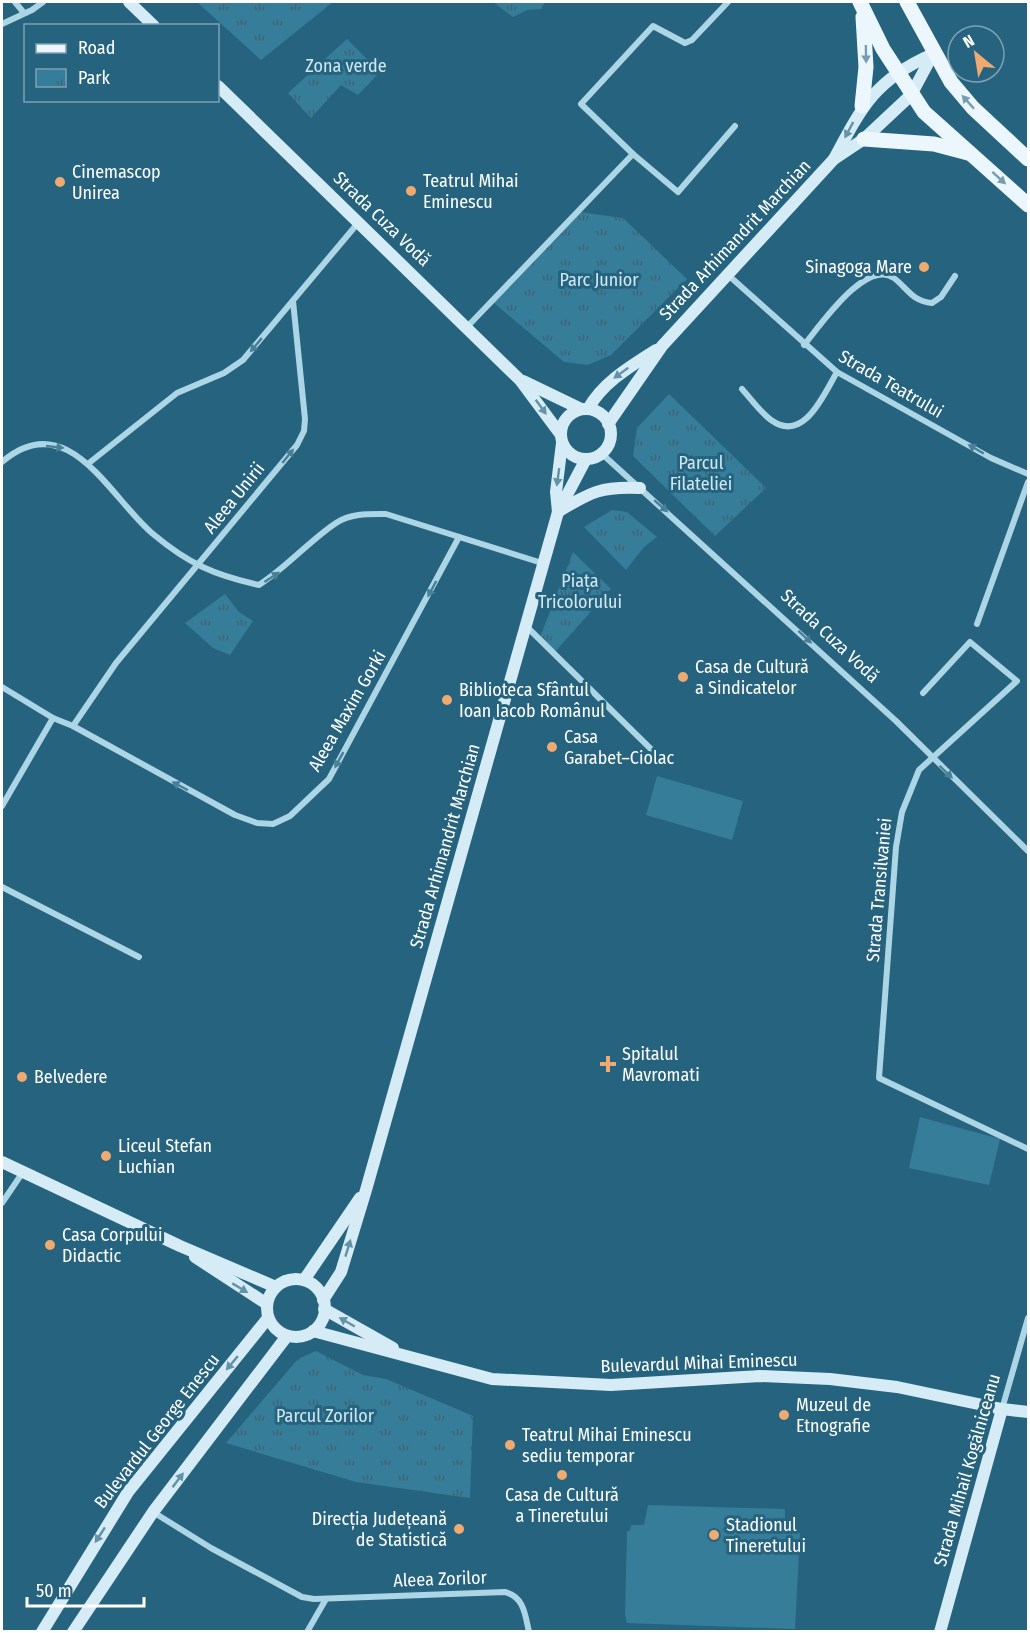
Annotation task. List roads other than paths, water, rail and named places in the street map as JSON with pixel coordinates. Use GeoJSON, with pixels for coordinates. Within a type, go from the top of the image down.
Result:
{"type":"FeatureCollection","features":[{"type":"Feature","properties":{"kind":"main road"},"geometry":{"type":"LineString","coordinates":[[129,2],[152,24]]}},
{"type":"Feature","properties":{"kind":"main road"},"geometry":{"type":"LineString","coordinates":[[860,2],[898,74],[924,112],[1029,205]]}},
{"type":"Feature","properties":{"kind":"main road"},"geometry":{"type":"LineString","coordinates":[[860,2],[866,30],[862,106]]}},
{"type":"Feature","properties":{"kind":"main road"},"geometry":{"type":"LineString","coordinates":[[907,2],[933,54],[951,82],[973,108],[1029,159]]}},
{"type":"Feature","properties":{"kind":"main road","name":"Strada Arhimandrit Marchian"},"geometry":{"type":"LineString","coordinates":[[834,159],[862,106],[912,63],[933,54]]}},
{"type":"Feature","properties":{"kind":"main road","name":"Strada Arhimandrit Marchian"},"geometry":{"type":"LineString","coordinates":[[609,424],[662,346],[834,159],[864,139],[911,95],[933,54]]}},
{"type":"Feature","properties":{"kind":"main road","name":"Strada Cuza Vodă"},"geometry":{"type":"LineString","coordinates":[[219,87],[520,380],[562,439]]}},
{"type":"Feature","properties":{"kind":"main road"},"geometry":{"type":"LineString","coordinates":[[864,139],[934,144],[972,155]]}},
{"type":"Feature","properties":{"kind":"main road","name":"Strada Arhimandrit Marchian"},"geometry":{"type":"LineString","coordinates":[[585,409],[617,375],[662,346]]}},
{"type":"Feature","properties":{"kind":"main road","name":"Strada Cuza Vodă"},"geometry":{"type":"LineString","coordinates":[[520,380],[585,409]]}},
{"type":"Feature","properties":{"kind":"main road"},"geometry":{"type":"LineString","coordinates":[[585,409],[601,414],[609,424],[610,440],[601,453],[586,459],[572,454],[562,439],[564,421],[585,409]]}},
{"type":"Feature","properties":{"kind":"main road","name":"Strada Arhimandrit Marchian"},"geometry":{"type":"LineString","coordinates":[[558,512],[556,492],[562,439]]}},
{"type":"Feature","properties":{"kind":"main road","name":"Strada Arhimandrit Marchian"},"geometry":{"type":"LineString","coordinates":[[324,1305],[340,1272],[366,1190],[542,563],[558,512],[586,459]]}},
{"type":"Feature","properties":{"kind":"main road"},"geometry":{"type":"LineString","coordinates":[[558,512],[591,494],[611,487],[640,488]]}},
{"type":"Feature","properties":{"kind":"main road"},"geometry":{"type":"LineString","coordinates":[[2,1162],[180,1246],[276,1287]]}},
{"type":"Feature","properties":{"kind":"main road","name":"Strada Arhimandrit Marchian"},"geometry":{"type":"LineString","coordinates":[[304,1280],[366,1190]]}},
{"type":"Feature","properties":{"kind":"main road"},"geometry":{"type":"LineString","coordinates":[[180,1246],[267,1304]]}},
{"type":"Feature","properties":{"kind":"main road"},"geometry":{"type":"LineString","coordinates":[[288,1280],[304,1280],[319,1291],[324,1305],[323,1317],[313,1331],[301,1336],[287,1336],[279,1332],[268,1318],[267,1304],[276,1287],[288,1280]]}},
{"type":"Feature","properties":{"kind":"main road","name":"Bulevardul Mihai Eminescu"},"geometry":{"type":"LineString","coordinates":[[324,1305],[406,1356]]}},
{"type":"Feature","properties":{"kind":"main road","name":"Bulevardul George Enescu"},"geometry":{"type":"LineString","coordinates":[[42,1632],[128,1492],[268,1318]]}},
{"type":"Feature","properties":{"kind":"main road","name":"Bulevardul Mihai Eminescu"},"geometry":{"type":"LineString","coordinates":[[313,1331],[492,1379],[611,1385],[760,1376],[830,1379],[897,1387],[1002,1409],[1029,1412]]}},
{"type":"Feature","properties":{"kind":"main road"},"geometry":{"type":"LineString","coordinates":[[74,1632],[153,1512],[287,1336]]}},
{"type":"Feature","properties":{"kind":"main road","name":"Strada Mihail Kogălniceanu"},"geometry":{"type":"LineString","coordinates":[[940,1632],[1002,1409]]}},
{"type":"Feature","properties":{"kind":"street"},"geometry":{"type":"LineString","coordinates":[[15,2],[24,14]]}},
{"type":"Feature","properties":{"kind":"street"},"geometry":{"type":"LineString","coordinates":[[2,24],[43,2]]}},
{"type":"Feature","properties":{"kind":"street"},"geometry":{"type":"LineString","coordinates":[[728,2],[692,40],[685,43],[652,26],[581,104],[633,154],[678,192],[735,126]]}},
{"type":"Feature","properties":{"kind":"street"},"geometry":{"type":"LineString","coordinates":[[467,327],[633,154]]}},
{"type":"Feature","properties":{"kind":"street"},"geometry":{"type":"LineString","coordinates":[[89,463],[177,393],[224,373],[243,360],[360,222]]}},
{"type":"Feature","properties":{"kind":"street","name":"Strada Teatrului"},"geometry":{"type":"LineString","coordinates":[[727,274],[837,372],[991,458],[1029,474]]}},
{"type":"Feature","properties":{"kind":"street"},"geometry":{"type":"LineString","coordinates":[[804,345],[864,279],[885,274],[893,278],[914,299],[932,303],[941,297],[955,276]]}},
{"type":"Feature","properties":{"kind":"street","name":"Aleea Unirii"},"geometry":{"type":"LineString","coordinates":[[73,726],[116,663],[297,445],[304,431],[305,419],[293,301]]}},
{"type":"Feature","properties":{"kind":"street"},"geometry":{"type":"LineString","coordinates":[[742,389],[772,421],[798,425],[816,409],[837,372]]}},
{"type":"Feature","properties":{"kind":"street"},"geometry":{"type":"LineString","coordinates":[[2,462],[12,453],[37,445],[65,447],[89,463],[116,497],[153,534],[198,567],[226,578],[260,585],[284,569],[338,522],[362,514],[386,514],[542,563]]}},
{"type":"Feature","properties":{"kind":"street","name":"Strada Cuza Vodă"},"geometry":{"type":"LineString","coordinates":[[601,453],[887,713],[1029,851]]}},
{"type":"Feature","properties":{"kind":"street"},"geometry":{"type":"LineString","coordinates":[[977,624],[1029,482]]}},
{"type":"Feature","properties":{"kind":"street","name":"Aleea Maxim Gorki"},"geometry":{"type":"LineString","coordinates":[[2,687],[53,718],[73,726],[235,815],[257,823],[273,824],[290,816],[328,779],[459,537]]}},
{"type":"Feature","properties":{"kind":"street"},"geometry":{"type":"LineString","coordinates":[[525,624],[664,762]]}},
{"type":"Feature","properties":{"kind":"street","name":"Strada Transilvaniei"},"geometry":{"type":"LineString","coordinates":[[923,693],[970,642],[1017,681],[919,770],[902,812],[896,848],[879,1078],[1029,1149]]}},
{"type":"Feature","properties":{"kind":"street"},"geometry":{"type":"LineString","coordinates":[[2,806],[53,718]]}},
{"type":"Feature","properties":{"kind":"street"},"geometry":{"type":"LineString","coordinates":[[2,887],[139,957]]}},
{"type":"Feature","properties":{"kind":"street"},"geometry":{"type":"LineString","coordinates":[[2,1203],[23,1172]]}},
{"type":"Feature","properties":{"kind":"street","name":"Strada Mihail Kogălniceanu"},"geometry":{"type":"LineString","coordinates":[[1002,1409],[1029,1317]]}},
{"type":"Feature","properties":{"kind":"street","name":"Aleea Zorilor"},"geometry":{"type":"LineString","coordinates":[[153,1512],[211,1548],[302,1597],[326,1599],[505,1592],[514,1594],[524,1607],[529,1632]]}},
{"type":"Feature","properties":{"kind":"street"},"geometry":{"type":"LineString","coordinates":[[307,1632],[326,1599]]}},
{"type":"Feature","properties":{"kind":"place","name":"Cinemascop Unirea"},"geometry":{"type":"Point","coordinates":[60,182]}},
{"type":"Feature","properties":{"kind":"place","name":"Teatrul Mihai Eminescu"},"geometry":{"type":"Point","coordinates":[411,191]}},
{"type":"Feature","properties":{"kind":"place","name":"Sinagoga Mare"},"geometry":{"type":"Point","coordinates":[924,267]}},
{"type":"Feature","properties":{"kind":"place","name":"Casa de Cultură a Sindicatelor"},"geometry":{"type":"Point","coordinates":[683,677]}},
{"type":"Feature","properties":{"kind":"place","name":"Biblioteca Sfântul Ioan Iacob Românul"},"geometry":{"type":"Point","coordinates":[447,700]}},
{"type":"Feature","properties":{"kind":"place","name":"Casa Garabet–Ciolac"},"geometry":{"type":"Point","coordinates":[552,747]}},
{"type":"Feature","properties":{"kind":"place","name":"Spitalul Mavromati"},"geometry":{"type":"Point","coordinates":[608,1064]}},
{"type":"Feature","properties":{"kind":"place","name":"Belvedere"},"geometry":{"type":"Point","coordinates":[22,1077]}},
{"type":"Feature","properties":{"kind":"place","name":"Liceul Stefan Luchian"},"geometry":{"type":"Point","coordinates":[106,1156]}},
{"type":"Feature","properties":{"kind":"place","name":"Casa Corpului Didactic"},"geometry":{"type":"Point","coordinates":[50,1245]}},
{"type":"Feature","properties":{"kind":"place","name":"Muzeul de Etnografie"},"geometry":{"type":"Point","coordinates":[784,1415]}},
{"type":"Feature","properties":{"kind":"place","name":"Teatrul Mihai Eminescu sediu temporar"},"geometry":{"type":"Point","coordinates":[510,1445]}},
{"type":"Feature","properties":{"kind":"place","name":"Casa de Cultură a Tineretului"},"geometry":{"type":"Point","coordinates":[562,1475]}},
{"type":"Feature","properties":{"kind":"place","name":"Direcția Județeană de Statistică"},"geometry":{"type":"Point","coordinates":[459,1529]}},
{"type":"Feature","properties":{"kind":"place","name":"Stadionul Tineretului"},"geometry":{"type":"Point","coordinates":[714,1535]}},
{"type":"Feature","properties":{"kind":"park label","name":"Zona verde"},"geometry":{"type":"Point","coordinates":[346,66]}},
{"type":"Feature","properties":{"kind":"park label","name":"Parc Junior"},"geometry":{"type":"Point","coordinates":[599,280]}},
{"type":"Feature","properties":{"kind":"park label","name":"Parcul Filateliei"},"geometry":{"type":"Point","coordinates":[701,473]}},
{"type":"Feature","properties":{"kind":"park label","name":"Piața Tricolorului"},"geometry":{"type":"Point","coordinates":[580,591]}},
{"type":"Feature","properties":{"kind":"park label","name":"Parcul Zorilor"},"geometry":{"type":"Point","coordinates":[325,1416]}}]}
